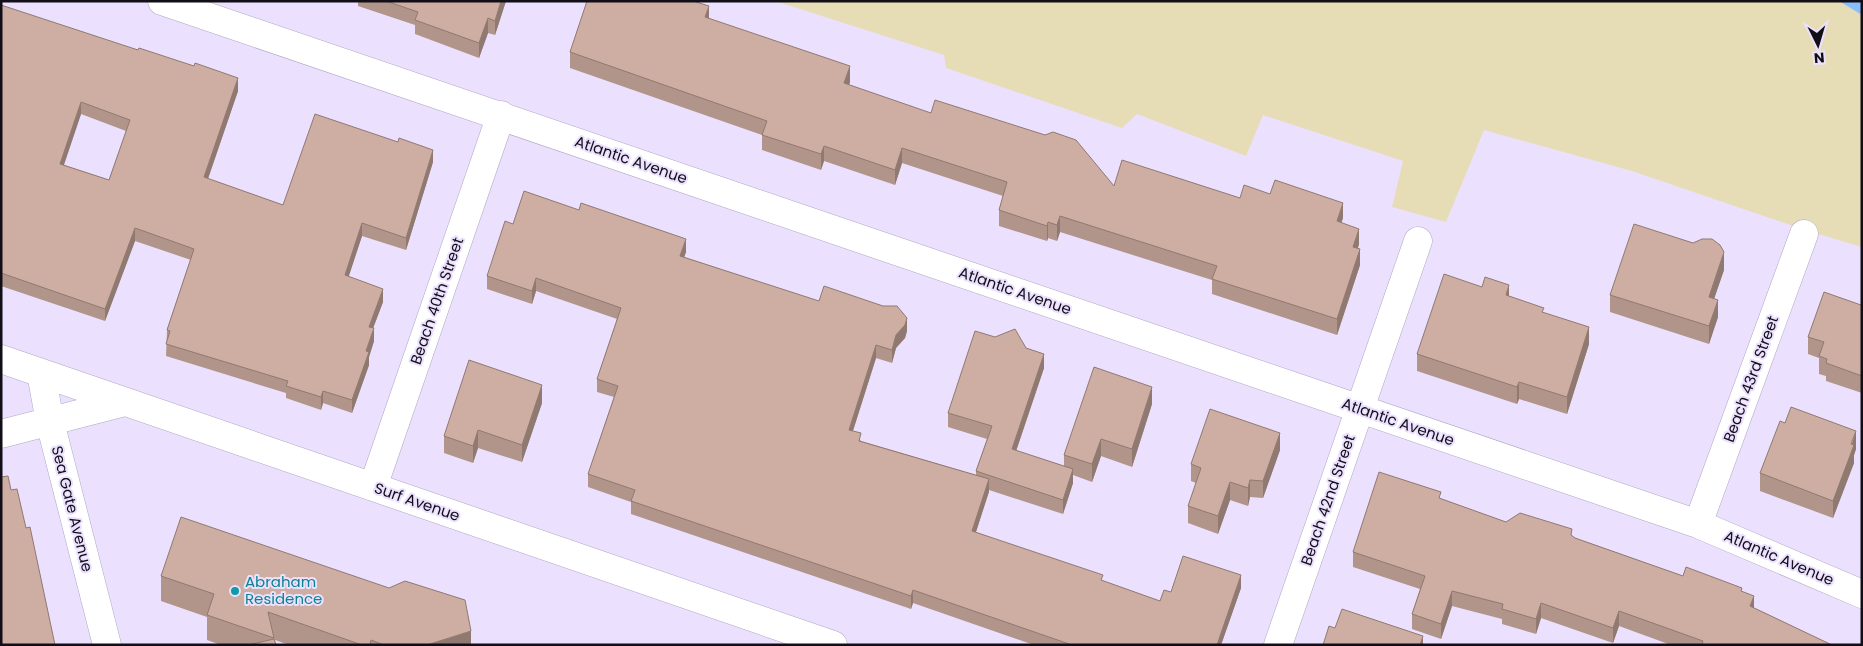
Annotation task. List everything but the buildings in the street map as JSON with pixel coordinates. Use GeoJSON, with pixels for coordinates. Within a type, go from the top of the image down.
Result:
{"type":"FeatureCollection","features":[{"type":"Feature","properties":{"kind":"street","name":"Atlantic Avenue"},"geometry":{"type":"LineString","coordinates":[[162,1],[1698,524],[1862,594]]}},
{"type":"Feature","properties":{"kind":"street","name":"Beach 40th Street"},"geometry":{"type":"LineString","coordinates":[[373,487],[501,115]]}},
{"type":"Feature","properties":{"kind":"street","name":"Beach 43rd Street"},"geometry":{"type":"LineString","coordinates":[[1698,524],[1804,234]]}},
{"type":"Feature","properties":{"kind":"street","name":"Beach 42nd Street"},"geometry":{"type":"LineString","coordinates":[[1278,645],[1418,241]]}},
{"type":"Feature","properties":{"kind":"street","name":"Surf Avenue"},"geometry":{"type":"LineString","coordinates":[[1,359],[823,641]]}},
{"type":"Feature","properties":{"kind":"street","name":"Sea Gate Avenue"},"geometry":{"type":"LineString","coordinates":[[41,373],[50,422],[107,645]]}},
{"type":"Feature","properties":{"kind":"street"},"geometry":{"type":"LineString","coordinates":[[1,434],[125,402]]}},
{"type":"Feature","properties":{"kind":"street"},"geometry":{"type":"LineString","coordinates":[[781,645],[823,641]]}},
{"type":"Feature","properties":{"kind":"sand"},"geometry":{"type":"Polygon","coordinates":[[[775,1],[1862,1],[1862,247],[1805,230],[1632,171],[1484,130],[1446,222],[1392,207],[1403,161],[1263,115],[1246,156],[1137,114],[1122,128],[946,68],[944,55],[775,1]]]}},
{"type":"Feature","properties":{"kind":"water"},"geometry":{"type":"Polygon","coordinates":[[[1839,1],[1862,1],[1862,15],[1839,1]]]}},
{"type":"Feature","properties":{"kind":"place","name":"Abraham Residence"},"geometry":{"type":"Point","coordinates":[235,591]}}]}
